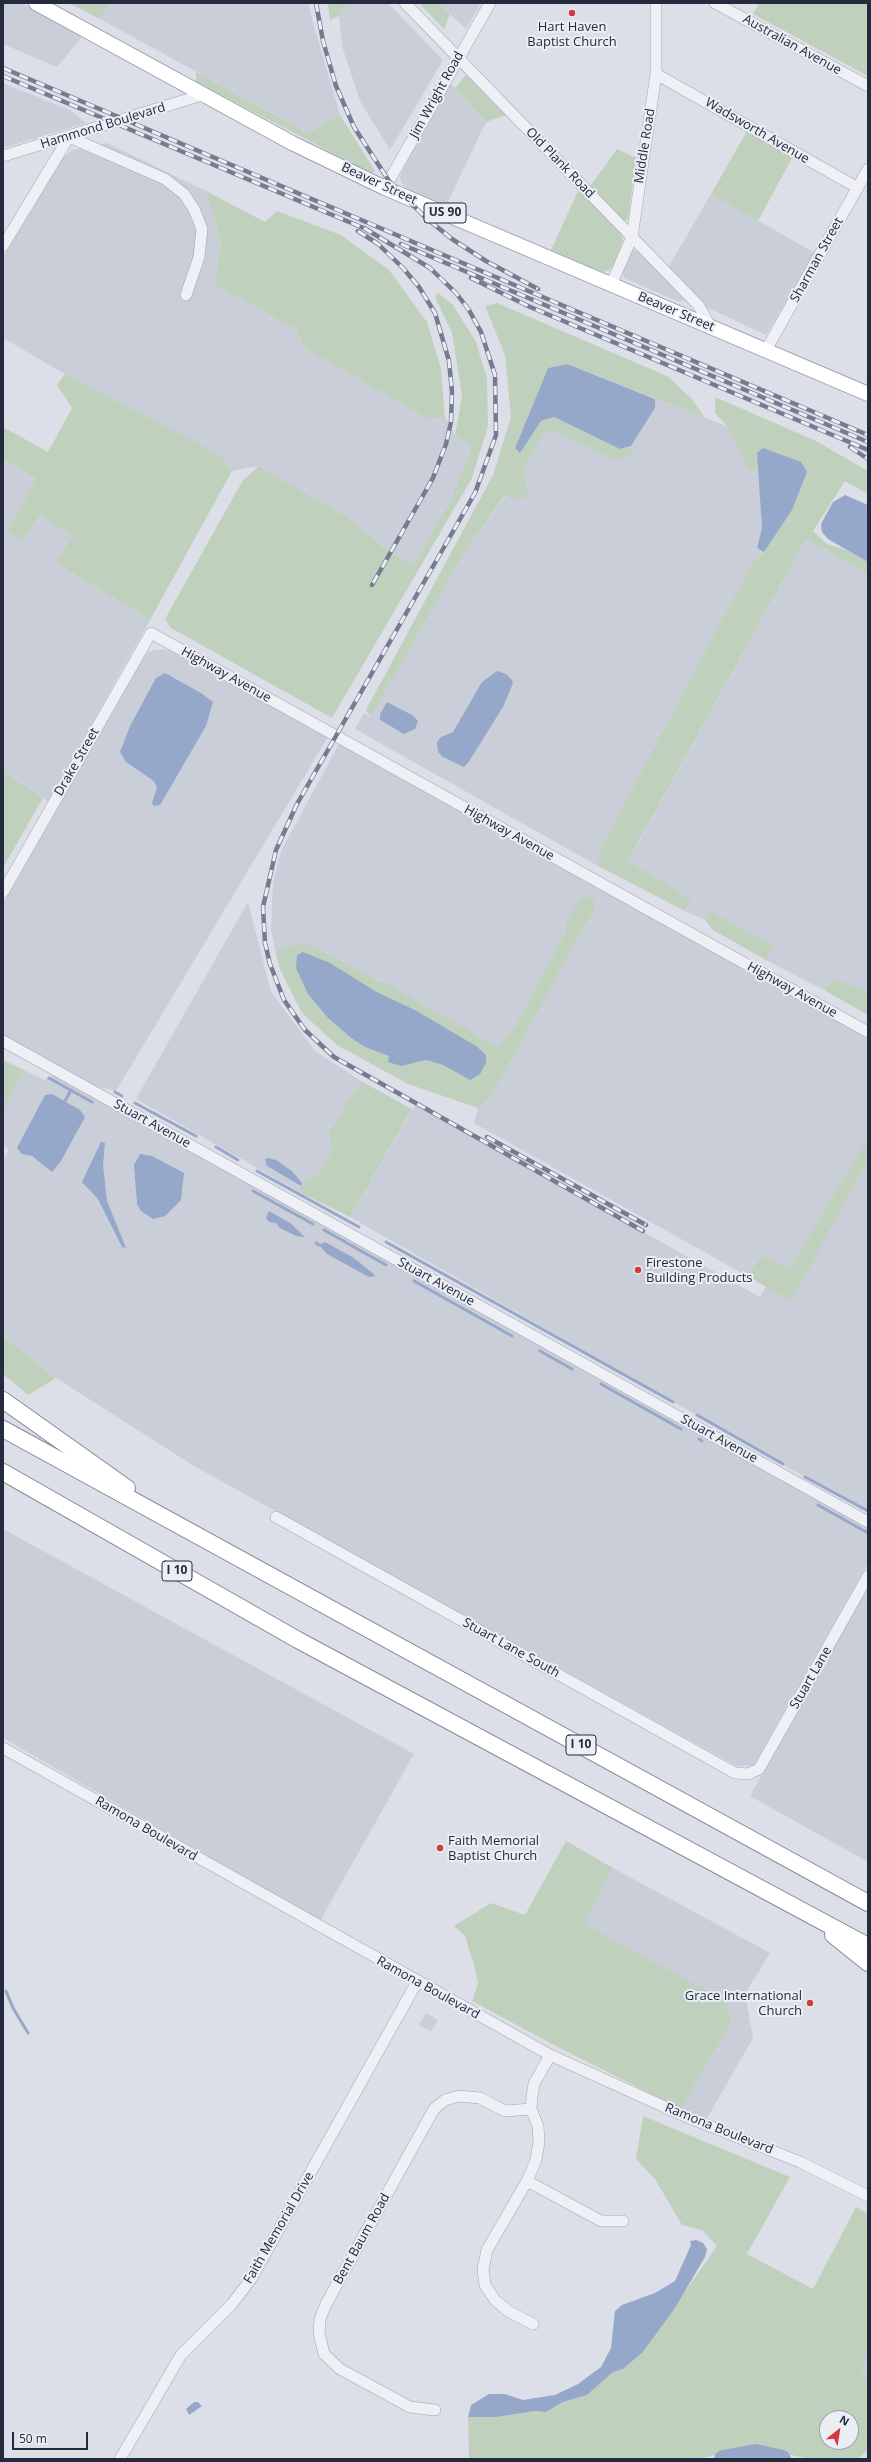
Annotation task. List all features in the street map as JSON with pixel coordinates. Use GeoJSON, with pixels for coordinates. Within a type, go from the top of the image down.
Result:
{"type":"FeatureCollection","features":[{"type":"Feature","properties":{"kind":"highway"},"geometry":{"type":"LineString","coordinates":[[3,1400],[122,1483],[155,1512]]}},
{"type":"Feature","properties":{"kind":"highway","name":"I 10"},"geometry":{"type":"LineString","coordinates":[[3,1429],[868,1903]]}},
{"type":"Feature","properties":{"kind":"highway","name":"I 10"},"geometry":{"type":"LineString","coordinates":[[3,1472],[298,1640],[868,1946]]}},
{"type":"Feature","properties":{"kind":"highway"},"geometry":{"type":"LineString","coordinates":[[3,1479],[57,1502]]}},
{"type":"Feature","properties":{"kind":"highway"},"geometry":{"type":"LineString","coordinates":[[813,1916],[868,1963]]}},
{"type":"Feature","properties":{"kind":"main road","name":"Beaver Street"},"geometry":{"type":"LineString","coordinates":[[36,3],[292,143],[385,188],[868,394]]}},
{"type":"Feature","properties":{"kind":"street","name":"Old Plank Road"},"geometry":{"type":"LineString","coordinates":[[405,3],[699,306],[710,326]]}},
{"type":"Feature","properties":{"kind":"street","name":"Jim Wright Road"},"geometry":{"type":"LineString","coordinates":[[385,188],[490,3]]}},
{"type":"Feature","properties":{"kind":"street","name":"Middle Road"},"geometry":{"type":"LineString","coordinates":[[611,285],[632,237],[656,74],[656,3]]}},
{"type":"Feature","properties":{"kind":"street","name":"Australian Avenue"},"geometry":{"type":"LineString","coordinates":[[716,3],[868,86]]}},
{"type":"Feature","properties":{"kind":"street","name":"Wadsworth Avenue"},"geometry":{"type":"LineString","coordinates":[[656,74],[858,188]]}},
{"type":"Feature","properties":{"kind":"street","name":"Hammond Boulevard"},"geometry":{"type":"LineString","coordinates":[[3,156],[202,95]]}},
{"type":"Feature","properties":{"kind":"street"},"geometry":{"type":"LineString","coordinates":[[3,246],[69,137],[165,179],[184,194],[194,209],[202,229],[199,257],[186,295]]}},
{"type":"Feature","properties":{"kind":"street","name":"Sharman Street"},"geometry":{"type":"LineString","coordinates":[[766,350],[868,169]]}},
{"type":"Feature","properties":{"kind":"street","name":"Drake Street"},"geometry":{"type":"LineString","coordinates":[[3,892],[150,633]]}},
{"type":"Feature","properties":{"kind":"street","name":"Highway Avenue"},"geometry":{"type":"LineString","coordinates":[[150,633],[868,1032]]}},
{"type":"Feature","properties":{"kind":"street","name":"Stuart Avenue"},"geometry":{"type":"LineString","coordinates":[[3,1041],[868,1522]]}},
{"type":"Feature","properties":{"kind":"street","name":"Stuart Lane South"},"geometry":{"type":"LineString","coordinates":[[276,1517],[735,1773],[748,1774]]}},
{"type":"Feature","properties":{"kind":"street","name":"Stuart Lane"},"geometry":{"type":"LineString","coordinates":[[748,1774],[759,1769],[868,1576]]}},
{"type":"Feature","properties":{"kind":"street","name":"Ramona Boulevard"},"geometry":{"type":"LineString","coordinates":[[3,1748],[417,1982],[550,2055],[674,2112],[800,2162],[868,2196]]}},
{"type":"Feature","properties":{"kind":"street","name":"Faith Memorial Drive"},"geometry":{"type":"LineString","coordinates":[[120,2459],[181,2355],[232,2304],[251,2279],[417,1982]]}},
{"type":"Feature","properties":{"kind":"street"},"geometry":{"type":"LineString","coordinates":[[533,2324],[508,2311],[495,2300],[485,2285],[483,2269],[487,2250],[527,2180],[536,2160],[539,2142],[538,2126],[531,2109],[534,2084],[550,2055]]}},
{"type":"Feature","properties":{"kind":"street","name":"Bent Baum Road"},"geometry":{"type":"LineString","coordinates":[[435,2410],[410,2407],[340,2369],[324,2354],[319,2333],[320,2320],[326,2304],[434,2109],[445,2100],[459,2096],[480,2098],[505,2111],[531,2109]]}},
{"type":"Feature","properties":{"kind":"street"},"geometry":{"type":"LineString","coordinates":[[527,2180],[601,2221],[623,2221]]}},
{"type":"Feature","properties":{"kind":"shaded area"},"geometry":{"type":"Polygon","coordinates":[[[3,3],[22,3],[82,37],[57,67],[3,44],[3,3]]]}},
{"type":"Feature","properties":{"kind":"shaded area"},"geometry":{"type":"Polygon","coordinates":[[[110,3],[309,3],[311,15],[340,115],[308,133],[100,19],[110,3]]]}},
{"type":"Feature","properties":{"kind":"shaded area"},"geometry":{"type":"Polygon","coordinates":[[[347,3],[388,3],[443,60],[390,150],[360,101],[342,46],[339,16],[347,3]]]}},
{"type":"Feature","properties":{"kind":"shaded area"},"geometry":{"type":"Polygon","coordinates":[[[439,3],[481,3],[466,29],[439,3]]]}},
{"type":"Feature","properties":{"kind":"shaded area"},"geometry":{"type":"Polygon","coordinates":[[[3,83],[70,110],[86,123],[3,148],[3,83]]]}},
{"type":"Feature","properties":{"kind":"shaded area"},"geometry":{"type":"Polygon","coordinates":[[[450,83],[486,122],[446,206],[408,190],[401,182],[400,177],[413,149],[450,83]]]}},
{"type":"Feature","properties":{"kind":"shaded area"},"geometry":{"type":"Polygon","coordinates":[[[107,143],[206,191],[221,242],[215,285],[297,330],[303,347],[428,419],[445,417],[455,435],[472,447],[450,501],[413,565],[388,551],[348,517],[259,466],[232,471],[219,455],[65,374],[3,338],[3,257],[62,159],[72,150],[107,143]]]}},
{"type":"Feature","properties":{"kind":"shaded area"},"geometry":{"type":"Polygon","coordinates":[[[711,194],[815,253],[766,335],[704,306],[669,266],[711,194]]]}},
{"type":"Feature","properties":{"kind":"shaded area"},"geometry":{"type":"Polygon","coordinates":[[[634,250],[639,253],[685,300],[679,302],[624,278],[622,268],[627,253],[634,250]]]}},
{"type":"Feature","properties":{"kind":"shaded area"},"geometry":{"type":"Polygon","coordinates":[[[655,399],[727,426],[749,471],[759,469],[762,528],[757,548],[764,552],[752,563],[600,849],[598,866],[355,729],[364,713],[371,717],[469,545],[506,495],[515,500],[529,497],[523,472],[544,433],[554,431],[616,461],[634,453],[631,446],[655,408],[655,399]]]}},
{"type":"Feature","properties":{"kind":"shaded area"},"geometry":{"type":"Polygon","coordinates":[[[3,459],[36,479],[7,532],[23,541],[40,515],[72,536],[56,563],[150,620],[48,801],[3,771],[3,459]]]}},
{"type":"Feature","properties":{"kind":"shaded area"},"geometry":{"type":"Polygon","coordinates":[[[806,539],[868,574],[868,991],[833,978],[824,990],[766,960],[774,946],[709,910],[705,920],[685,911],[692,900],[628,862],[806,539]]]}},
{"type":"Feature","properties":{"kind":"shaded area"},"geometry":{"type":"Polygon","coordinates":[[[163,649],[176,652],[328,737],[116,1091],[94,1086],[3,1035],[3,903],[143,657],[150,651],[163,649]]]}},
{"type":"Feature","properties":{"kind":"shaded area"},"geometry":{"type":"Polygon","coordinates":[[[339,744],[868,1038],[868,1138],[790,1268],[761,1256],[747,1276],[474,1123],[478,1108],[491,1097],[595,908],[594,900],[566,922],[567,930],[513,1029],[497,1046],[388,984],[280,948],[276,954],[271,930],[273,883],[281,851],[339,744]]]}},
{"type":"Feature","properties":{"kind":"shaded area"},"geometry":{"type":"Polygon","coordinates":[[[248,902],[271,992],[315,1051],[361,1081],[329,1132],[332,1149],[318,1175],[302,1183],[292,1171],[267,1166],[301,1186],[301,1193],[136,1099],[248,902]]]}},
{"type":"Feature","properties":{"kind":"shaded area"},"geometry":{"type":"Polygon","coordinates":[[[24,1070],[44,1080],[53,1075],[868,1528],[868,1563],[754,1765],[737,1766],[194,1466],[56,1378],[3,1336],[3,1161],[9,1150],[3,1145],[3,1112],[24,1070]]]}},
{"type":"Feature","properties":{"kind":"shaded area"},"geometry":{"type":"Polygon","coordinates":[[[415,1105],[760,1297],[766,1286],[792,1301],[868,1160],[868,1513],[350,1217],[415,1105]]]}},
{"type":"Feature","properties":{"kind":"shaded area"},"geometry":{"type":"Polygon","coordinates":[[[3,1529],[414,1754],[320,1921],[3,1738],[3,1529]]]}},
{"type":"Feature","properties":{"kind":"shaded area"},"geometry":{"type":"Polygon","coordinates":[[[868,1586],[868,1862],[750,1796],[868,1586]]]}},
{"type":"Feature","properties":{"kind":"shaded area"},"geometry":{"type":"Polygon","coordinates":[[[613,1868],[770,1953],[745,1994],[753,2038],[706,2120],[681,2109],[732,2021],[583,1923],[613,1868]]]}},
{"type":"Feature","properties":{"kind":"shaded area"},"geometry":{"type":"Polygon","coordinates":[[[426,2013],[438,2020],[431,2032],[419,2025],[426,2013]]]}},
{"type":"Feature","properties":{"kind":"shaded area"},"geometry":{"type":"Polygon","coordinates":[[[868,2355],[868,2376],[859,2371],[868,2355]]]}},
{"type":"Feature","properties":{"kind":"green space"},"geometry":{"type":"Polygon","coordinates":[[[69,3],[110,3],[100,19],[69,3]]]}},
{"type":"Feature","properties":{"kind":"green space"},"geometry":{"type":"Polygon","coordinates":[[[328,3],[347,3],[339,16],[330,20],[328,3]]]}},
{"type":"Feature","properties":{"kind":"green space"},"geometry":{"type":"Polygon","coordinates":[[[419,3],[439,3],[450,14],[444,29],[419,3]]]}},
{"type":"Feature","properties":{"kind":"green space"},"geometry":{"type":"Polygon","coordinates":[[[759,3],[868,3],[868,76],[753,14],[759,3]]]}},
{"type":"Feature","properties":{"kind":"green space"},"geometry":{"type":"Polygon","coordinates":[[[196,72],[308,133],[340,115],[375,171],[371,173],[196,82],[196,72]]]}},
{"type":"Feature","properties":{"kind":"green space"},"geometry":{"type":"Polygon","coordinates":[[[466,75],[506,115],[486,122],[455,88],[466,75]]]}},
{"type":"Feature","properties":{"kind":"green space"},"geometry":{"type":"Polygon","coordinates":[[[747,131],[793,156],[758,221],[711,194],[747,131]]]}},
{"type":"Feature","properties":{"kind":"green space"},"geometry":{"type":"Polygon","coordinates":[[[617,149],[636,158],[628,219],[623,223],[588,189],[617,149]]]}},
{"type":"Feature","properties":{"kind":"green space"},"geometry":{"type":"Polygon","coordinates":[[[579,189],[621,233],[623,241],[613,266],[609,270],[602,272],[551,250],[579,189]]]}},
{"type":"Feature","properties":{"kind":"green space"},"geometry":{"type":"Polygon","coordinates":[[[206,191],[265,222],[277,211],[341,235],[389,270],[427,322],[441,369],[445,417],[428,419],[303,347],[297,330],[215,285],[221,242],[206,191]]]}},
{"type":"Feature","properties":{"kind":"green space"},"geometry":{"type":"Polygon","coordinates":[[[438,293],[453,305],[476,342],[487,379],[488,426],[472,478],[332,718],[171,628],[165,619],[243,480],[259,466],[348,517],[388,551],[413,565],[450,501],[472,447],[455,435],[462,396],[452,333],[435,297],[438,293]]]}},
{"type":"Feature","properties":{"kind":"green space"},"geometry":{"type":"Polygon","coordinates":[[[497,303],[667,376],[692,399],[705,418],[567,364],[548,368],[515,448],[520,452],[541,421],[554,417],[620,449],[631,446],[635,453],[616,461],[554,431],[544,433],[523,472],[529,497],[515,500],[505,495],[469,545],[371,717],[366,710],[493,475],[511,417],[505,355],[485,306],[497,303]]]}},
{"type":"Feature","properties":{"kind":"green space"},"geometry":{"type":"Polygon","coordinates":[[[65,374],[220,455],[232,471],[150,620],[56,563],[72,536],[40,515],[23,541],[7,532],[36,479],[3,459],[3,427],[48,452],[72,408],[57,385],[65,374]]]}},
{"type":"Feature","properties":{"kind":"green space"},"geometry":{"type":"Polygon","coordinates":[[[715,397],[816,441],[868,471],[868,494],[845,481],[813,531],[827,544],[849,551],[868,562],[868,574],[806,539],[628,861],[692,900],[685,911],[598,866],[600,849],[752,563],[764,552],[792,510],[757,453],[759,469],[749,471],[727,426],[715,413],[715,397]]]}},
{"type":"Feature","properties":{"kind":"green space"},"geometry":{"type":"Polygon","coordinates":[[[3,771],[43,798],[3,868],[3,771]]]}},
{"type":"Feature","properties":{"kind":"green space"},"geometry":{"type":"Polygon","coordinates":[[[586,896],[594,900],[595,908],[491,1097],[478,1108],[408,1084],[337,1045],[302,1013],[280,969],[276,954],[280,948],[307,943],[378,981],[388,984],[497,1046],[513,1029],[567,930],[566,922],[576,904],[586,896]],[[312,955],[308,994],[327,1017],[351,1038],[365,1047],[414,1063],[426,1060],[443,1065],[470,1080],[415,1010],[375,991],[312,955]]]}},
{"type":"Feature","properties":{"kind":"green space"},"geometry":{"type":"Polygon","coordinates":[[[709,910],[774,946],[766,960],[713,930],[705,920],[709,910]]]}},
{"type":"Feature","properties":{"kind":"green space"},"geometry":{"type":"Polygon","coordinates":[[[833,978],[868,991],[868,1015],[824,990],[833,978]]]}},
{"type":"Feature","properties":{"kind":"green space"},"geometry":{"type":"Polygon","coordinates":[[[3,1060],[24,1070],[3,1112],[3,1060]]]}},
{"type":"Feature","properties":{"kind":"green space"},"geometry":{"type":"Polygon","coordinates":[[[361,1081],[412,1109],[350,1217],[301,1193],[301,1186],[302,1183],[318,1175],[332,1149],[329,1132],[361,1081]]]}},
{"type":"Feature","properties":{"kind":"green space"},"geometry":{"type":"Polygon","coordinates":[[[868,1138],[868,1160],[792,1301],[747,1276],[761,1256],[790,1268],[868,1138]]]}},
{"type":"Feature","properties":{"kind":"green space"},"geometry":{"type":"Polygon","coordinates":[[[3,1336],[56,1378],[28,1395],[3,1374],[3,1336]]]}},
{"type":"Feature","properties":{"kind":"green space"},"geometry":{"type":"Polygon","coordinates":[[[566,1841],[613,1868],[584,1924],[725,2001],[732,2021],[681,2109],[552,2044],[472,2001],[478,1984],[474,1965],[465,1936],[454,1926],[491,1903],[525,1915],[566,1841]]]}},
{"type":"Feature","properties":{"kind":"green space"},"geometry":{"type":"Polygon","coordinates":[[[643,2116],[790,2177],[747,2254],[813,2289],[856,2207],[868,2214],[868,2355],[860,2371],[868,2376],[868,2450],[857,2459],[809,2459],[757,2447],[695,2459],[469,2459],[468,2417],[496,2417],[535,2411],[546,2412],[563,2402],[587,2395],[613,2372],[623,2369],[642,2353],[717,2246],[702,2230],[682,2225],[655,2179],[636,2159],[643,2116]]]}},
{"type":"Feature","properties":{"kind":"water"},"geometry":{"type":"Polygon","coordinates":[[[567,364],[655,399],[655,408],[631,446],[620,449],[554,417],[541,421],[520,453],[515,448],[548,368],[567,364]]]}},
{"type":"Feature","properties":{"kind":"water"},"geometry":{"type":"Polygon","coordinates":[[[763,448],[801,462],[807,472],[792,510],[764,552],[757,548],[762,528],[757,453],[763,448]]]}},
{"type":"Feature","properties":{"kind":"water"},"geometry":{"type":"Polygon","coordinates":[[[845,495],[868,505],[868,562],[828,539],[822,532],[821,524],[833,502],[845,495]]]}},
{"type":"Feature","properties":{"kind":"water"},"geometry":{"type":"Polygon","coordinates":[[[497,671],[506,674],[513,683],[503,707],[468,763],[464,767],[443,757],[438,752],[437,742],[441,737],[453,732],[482,682],[497,671]]]}},
{"type":"Feature","properties":{"kind":"water"},"geometry":{"type":"Polygon","coordinates":[[[165,673],[201,693],[213,702],[206,726],[160,805],[154,806],[152,803],[157,788],[154,781],[126,762],[120,752],[130,726],[156,678],[165,673]]]}},
{"type":"Feature","properties":{"kind":"water"},"geometry":{"type":"Polygon","coordinates":[[[387,702],[412,715],[418,721],[415,729],[404,734],[380,720],[380,714],[387,702]]]}},
{"type":"Feature","properties":{"kind":"water"},"geometry":{"type":"Polygon","coordinates":[[[303,952],[330,963],[375,991],[415,1010],[476,1046],[486,1055],[486,1063],[480,1074],[470,1080],[443,1065],[426,1060],[401,1066],[388,1062],[389,1056],[365,1047],[351,1038],[327,1017],[308,994],[296,968],[297,955],[303,952]]]}},
{"type":"Feature","properties":{"kind":"water"},"geometry":{"type":"Polygon","coordinates":[[[52,1094],[80,1110],[85,1117],[61,1161],[52,1172],[32,1156],[22,1154],[17,1148],[45,1095],[52,1094]]]}},
{"type":"Feature","properties":{"kind":"water"},"geometry":{"type":"Polygon","coordinates":[[[101,1142],[105,1143],[103,1165],[107,1201],[126,1248],[122,1247],[98,1199],[82,1182],[101,1142]]]}},
{"type":"Feature","properties":{"kind":"water"},"geometry":{"type":"Polygon","coordinates":[[[140,1154],[152,1156],[184,1173],[181,1200],[165,1216],[153,1219],[141,1211],[137,1204],[134,1165],[140,1154]]]}},
{"type":"Feature","properties":{"kind":"water"},"geometry":{"type":"Polygon","coordinates":[[[268,1158],[276,1160],[292,1171],[302,1183],[301,1186],[267,1166],[265,1159],[268,1158]]]}},
{"type":"Feature","properties":{"kind":"water"},"geometry":{"type":"Polygon","coordinates":[[[269,1211],[290,1223],[305,1237],[296,1236],[280,1228],[276,1223],[269,1222],[266,1218],[269,1211]]]}},
{"type":"Feature","properties":{"kind":"water"},"geometry":{"type":"Polygon","coordinates":[[[325,1242],[354,1258],[376,1276],[369,1277],[327,1254],[319,1245],[325,1242]]]}},
{"type":"Feature","properties":{"kind":"water"},"geometry":{"type":"Polygon","coordinates":[[[696,2240],[703,2243],[707,2249],[705,2257],[675,2308],[642,2353],[623,2369],[613,2372],[587,2395],[563,2402],[546,2412],[535,2411],[496,2417],[468,2417],[471,2405],[489,2394],[505,2394],[523,2400],[555,2395],[578,2384],[601,2367],[611,2348],[615,2311],[622,2305],[655,2293],[675,2281],[691,2245],[690,2241],[696,2240]]]}},
{"type":"Feature","properties":{"kind":"water"},"geometry":{"type":"Polygon","coordinates":[[[194,2402],[198,2402],[202,2406],[189,2415],[186,2409],[194,2402]]]}},
{"type":"Feature","properties":{"kind":"waterway"},"geometry":{"type":"LineString","coordinates":[[49,1078],[92,1102]]}},
{"type":"Feature","properties":{"kind":"waterway"},"geometry":{"type":"LineString","coordinates":[[65,1101],[71,1090]]}},
{"type":"Feature","properties":{"kind":"waterway"},"geometry":{"type":"LineString","coordinates":[[115,1092],[122,1096]]}},
{"type":"Feature","properties":{"kind":"waterway"},"geometry":{"type":"LineString","coordinates":[[135,1103],[196,1136]]}},
{"type":"Feature","properties":{"kind":"waterway"},"geometry":{"type":"LineString","coordinates":[[216,1147],[238,1160]]}},
{"type":"Feature","properties":{"kind":"waterway"},"geometry":{"type":"LineString","coordinates":[[257,1171],[359,1227]]}},
{"type":"Feature","properties":{"kind":"waterway"},"geometry":{"type":"LineString","coordinates":[[253,1191],[313,1224]]}},
{"type":"Feature","properties":{"kind":"waterway"},"geometry":{"type":"LineString","coordinates":[[324,1230],[386,1265]]}},
{"type":"Feature","properties":{"kind":"waterway"},"geometry":{"type":"LineString","coordinates":[[386,1242],[673,1402]]}},
{"type":"Feature","properties":{"kind":"waterway"},"geometry":{"type":"LineString","coordinates":[[414,1281],[512,1336]]}},
{"type":"Feature","properties":{"kind":"waterway"},"geometry":{"type":"LineString","coordinates":[[540,1351],[572,1369]]}},
{"type":"Feature","properties":{"kind":"waterway"},"geometry":{"type":"LineString","coordinates":[[601,1384],[681,1429]]}},
{"type":"Feature","properties":{"kind":"waterway"},"geometry":{"type":"LineString","coordinates":[[697,1415],[783,1464]]}},
{"type":"Feature","properties":{"kind":"waterway"},"geometry":{"type":"LineString","coordinates":[[805,1477],[868,1511]]}},
{"type":"Feature","properties":{"kind":"waterway"},"geometry":{"type":"LineString","coordinates":[[818,1505],[868,1533]]}},
{"type":"Feature","properties":{"kind":"waterway"},"geometry":{"type":"LineString","coordinates":[[6,1991],[13,2008],[28,2033]]}},
{"type":"Feature","properties":{"kind":"waterway"},"geometry":{"type":"LineString","coordinates":[[723,2459],[756,2453],[782,2459]]}},
{"type":"Feature","properties":{"kind":"railway"},"geometry":{"type":"LineString","coordinates":[[316,3],[323,41],[336,86],[354,127],[389,181],[426,218],[452,239],[486,261],[538,289]]}},
{"type":"Feature","properties":{"kind":"railway"},"geometry":{"type":"LineString","coordinates":[[3,68],[868,435]]}},
{"type":"Feature","properties":{"kind":"railway"},"geometry":{"type":"LineString","coordinates":[[3,76],[368,230]]}},
{"type":"Feature","properties":{"kind":"railway"},"geometry":{"type":"LineString","coordinates":[[364,228],[430,268],[456,293],[469,310],[481,332],[495,375],[496,435],[475,493],[297,804],[276,850],[263,907],[265,943],[270,964],[284,1000],[305,1030],[334,1057],[643,1231]]}},
{"type":"Feature","properties":{"kind":"railway"},"geometry":{"type":"LineString","coordinates":[[358,231],[378,244],[403,268],[419,287],[435,313],[449,361],[452,392],[451,422],[446,444],[433,478],[372,585]]}},
{"type":"Feature","properties":{"kind":"railway"},"geometry":{"type":"LineString","coordinates":[[401,244],[868,442]]}},
{"type":"Feature","properties":{"kind":"railway"},"geometry":{"type":"LineString","coordinates":[[471,278],[528,306],[868,450]]}},
{"type":"Feature","properties":{"kind":"railway"},"geometry":{"type":"LineString","coordinates":[[850,447],[868,459]]}},
{"type":"Feature","properties":{"kind":"railway"},"geometry":{"type":"LineString","coordinates":[[487,1137],[646,1225]]}},
{"type":"Feature","properties":{"kind":"place","name":"Hart Haven Baptist Church"},"geometry":{"type":"Point","coordinates":[572,13]}},
{"type":"Feature","properties":{"kind":"place","name":"Firestone Building Products"},"geometry":{"type":"Point","coordinates":[638,1270]}},
{"type":"Feature","properties":{"kind":"place","name":"Faith Memorial Baptist Church"},"geometry":{"type":"Point","coordinates":[440,1848]}},
{"type":"Feature","properties":{"kind":"place","name":"Grace International Church"},"geometry":{"type":"Point","coordinates":[810,2003]}}]}
